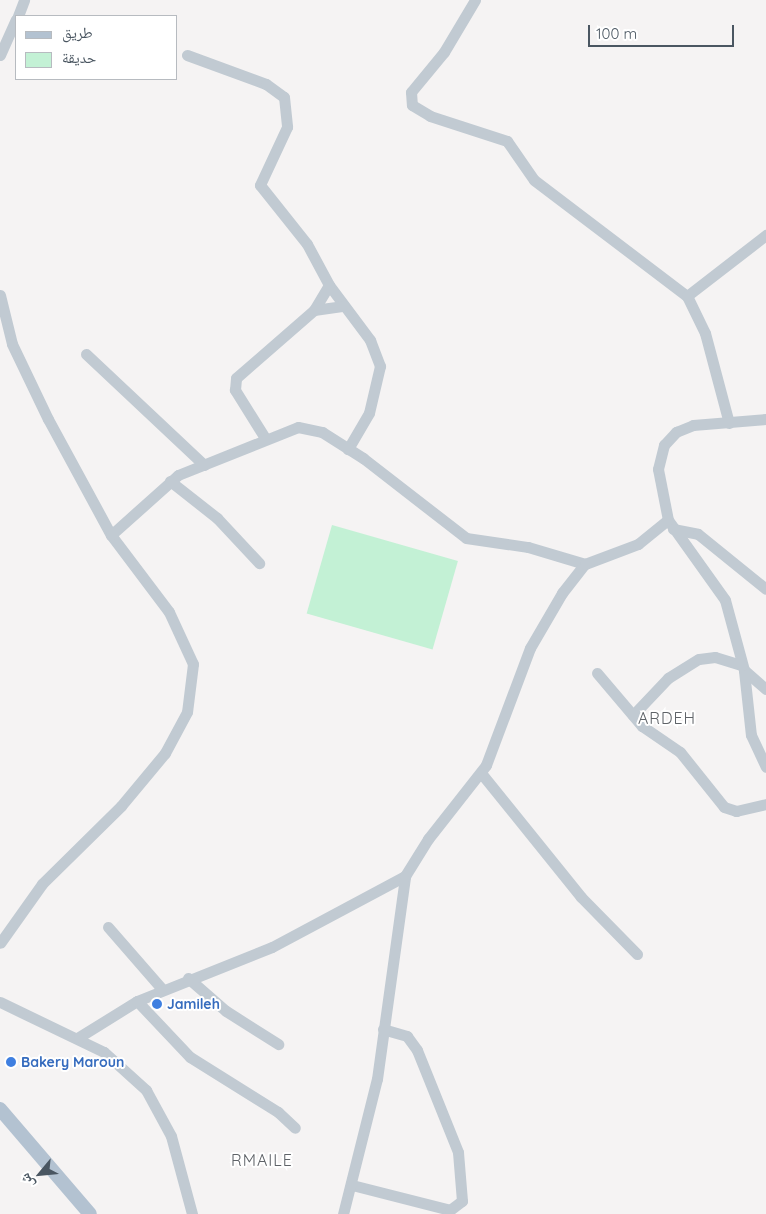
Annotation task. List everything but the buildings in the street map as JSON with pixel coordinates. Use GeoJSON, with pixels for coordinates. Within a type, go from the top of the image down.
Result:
{"type":"FeatureCollection","features":[{"type":"Feature","properties":{"kind":"main road"},"geometry":{"type":"LineString","coordinates":[[0,1110],[90,1214]]}},
{"type":"Feature","properties":{"kind":"street"},"geometry":{"type":"LineString","coordinates":[[18,15],[24,0]]}},
{"type":"Feature","properties":{"kind":"street"},"geometry":{"type":"LineString","coordinates":[[475,0],[444,52],[411,92],[412,105],[430,116],[507,141],[534,180],[687,296],[705,333],[729,423]]}},
{"type":"Feature","properties":{"kind":"street"},"geometry":{"type":"LineString","coordinates":[[0,56],[15,22]]}},
{"type":"Feature","properties":{"kind":"street"},"geometry":{"type":"LineString","coordinates":[[187,54],[266,84],[284,97],[287,127],[260,185],[307,244],[329,285],[370,340],[380,366],[368,414],[348,450]]}},
{"type":"Feature","properties":{"kind":"street"},"geometry":{"type":"LineString","coordinates":[[687,296],[766,236]]}},
{"type":"Feature","properties":{"kind":"street"},"geometry":{"type":"LineString","coordinates":[[265,438],[235,390],[236,378],[314,310],[329,285]]}},
{"type":"Feature","properties":{"kind":"street"},"geometry":{"type":"LineString","coordinates":[[0,295],[19,361],[111,535],[154,589],[186,644],[193,664],[187,712],[143,782],[42,884],[0,943]]}},
{"type":"Feature","properties":{"kind":"street"},"geometry":{"type":"LineString","coordinates":[[314,310],[344,306]]}},
{"type":"Feature","properties":{"kind":"street"},"geometry":{"type":"LineString","coordinates":[[86,354],[204,464]]}},
{"type":"Feature","properties":{"kind":"street"},"geometry":{"type":"LineString","coordinates":[[766,419],[686,427],[664,445],[658,468],[671,524],[724,600],[743,668],[751,735],[766,767]]}},
{"type":"Feature","properties":{"kind":"street"},"geometry":{"type":"LineString","coordinates":[[111,535],[170,481],[204,464],[240,453],[286,428],[310,428],[348,450],[466,538],[528,547],[585,564]]}},
{"type":"Feature","properties":{"kind":"street"},"geometry":{"type":"LineString","coordinates":[[170,481],[217,518],[259,563]]}},
{"type":"Feature","properties":{"kind":"street"},"geometry":{"type":"LineString","coordinates":[[343,1214],[377,1079],[405,876],[428,839],[482,773],[547,614],[585,564],[638,544],[671,524]]}},
{"type":"Feature","properties":{"kind":"street"},"geometry":{"type":"LineString","coordinates":[[671,524],[698,534],[766,589]]}},
{"type":"Feature","properties":{"kind":"street"},"geometry":{"type":"LineString","coordinates":[[633,714],[668,678],[698,658],[715,657],[743,668],[766,689]]}},
{"type":"Feature","properties":{"kind":"street"},"geometry":{"type":"LineString","coordinates":[[597,673],[652,736],[680,752],[724,808],[747,810],[766,804]]}},
{"type":"Feature","properties":{"kind":"street"},"geometry":{"type":"LineString","coordinates":[[482,773],[581,897],[637,954]]}},
{"type":"Feature","properties":{"kind":"street"},"geometry":{"type":"LineString","coordinates":[[79,1037],[137,1001],[188,978],[272,947],[405,876]]}},
{"type":"Feature","properties":{"kind":"street"},"geometry":{"type":"LineString","coordinates":[[108,927],[162,989]]}},
{"type":"Feature","properties":{"kind":"street"},"geometry":{"type":"LineString","coordinates":[[188,978],[226,1011],[278,1044]]}},
{"type":"Feature","properties":{"kind":"street"},"geometry":{"type":"LineString","coordinates":[[137,1001],[190,1057],[278,1112],[295,1128]]}},
{"type":"Feature","properties":{"kind":"street"},"geometry":{"type":"LineString","coordinates":[[0,1002],[79,1037],[129,1072],[154,1102],[171,1136],[192,1214]]}},
{"type":"Feature","properties":{"kind":"street"},"geometry":{"type":"LineString","coordinates":[[352,1184],[450,1210],[462,1201],[458,1152],[417,1050],[407,1036],[383,1029]]}},
{"type":"Feature","properties":{"kind":"green space"},"geometry":{"type":"Polygon","coordinates":[[[332,525],[458,561],[433,650],[307,613],[332,525]]]}},
{"type":"Feature","properties":{"kind":"place","name":"Jamileh"},"geometry":{"type":"Point","coordinates":[157,1004]}},
{"type":"Feature","properties":{"kind":"place","name":"Bakery Maroun"},"geometry":{"type":"Point","coordinates":[11,1062]}},
{"type":"Feature","properties":{"kind":"district","name":"ARDEH"},"geometry":{"type":"Point","coordinates":[667,718]}},
{"type":"Feature","properties":{"kind":"district","name":"RMAILE"},"geometry":{"type":"Point","coordinates":[262,1160]}}]}
